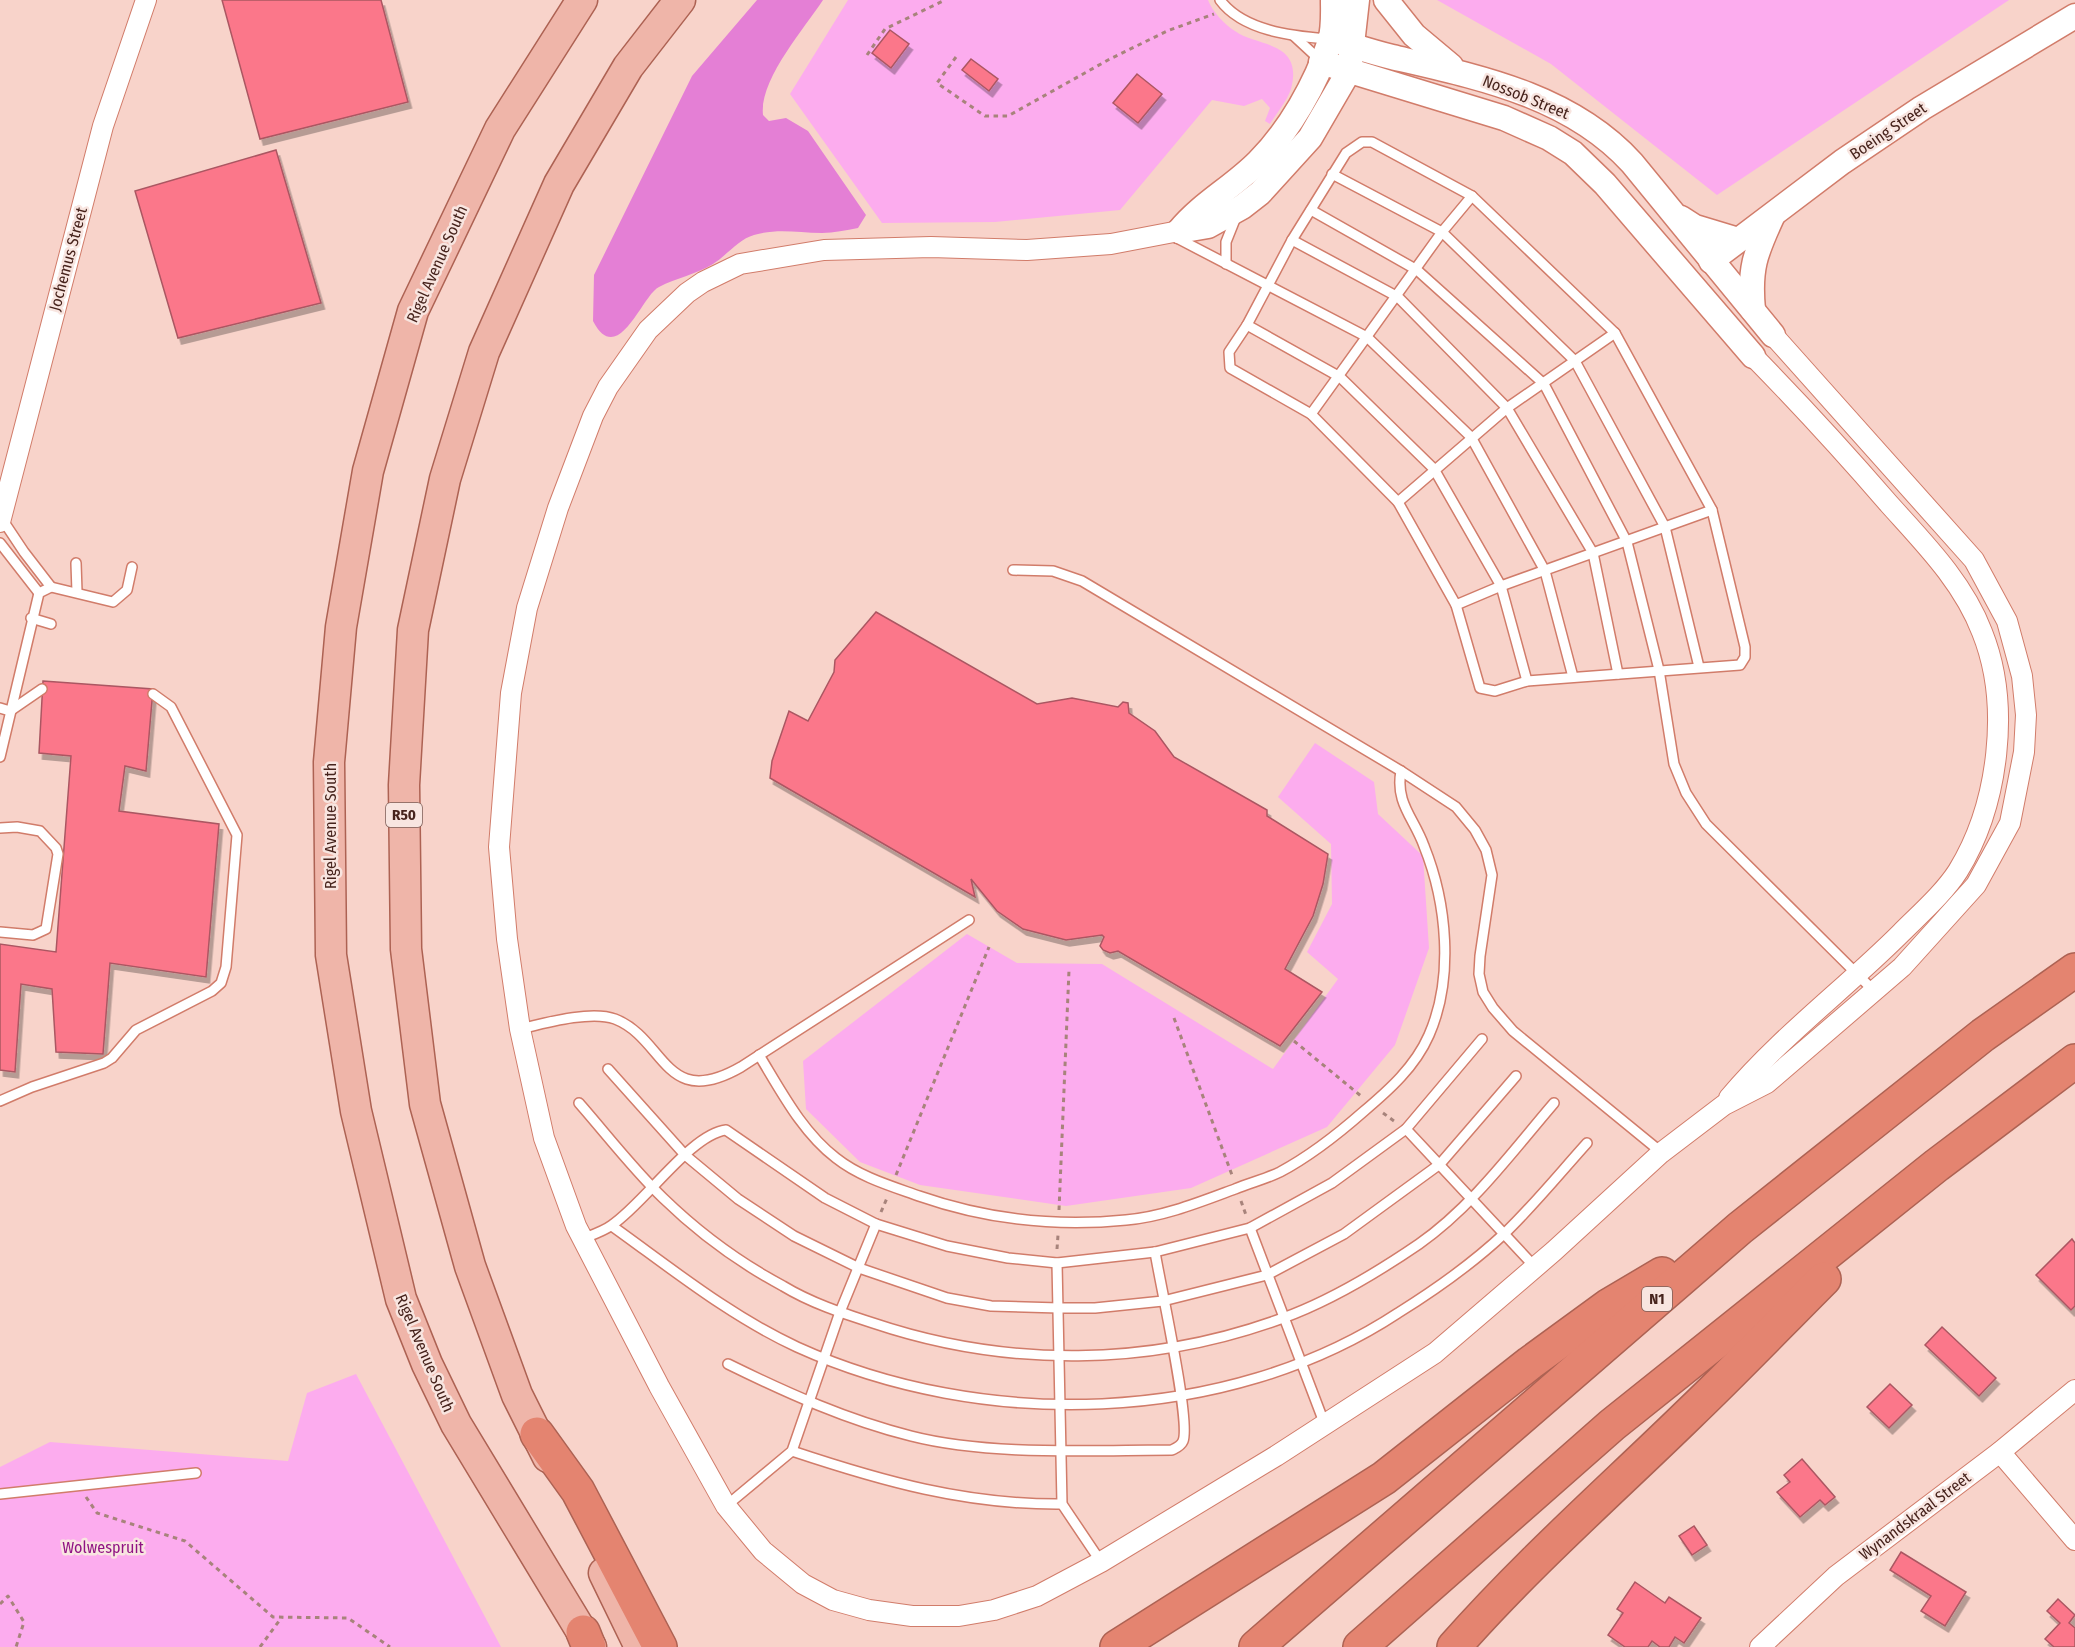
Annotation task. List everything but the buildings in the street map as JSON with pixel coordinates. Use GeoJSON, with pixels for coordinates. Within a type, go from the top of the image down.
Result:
{"type":"FeatureCollection","features":[{"type":"Feature","properties":{"kind":"highway","name":"N1"},"geometry":{"type":"LineString","coordinates":[[1256,1647],[1740,1228],[1983,1035],[2075,970]]}},
{"type":"Feature","properties":{"kind":"highway"},"geometry":{"type":"LineString","coordinates":[[1360,1647],[1612,1425],[1937,1165],[2075,1061]]}},
{"type":"Feature","properties":{"kind":"highway"},"geometry":{"type":"LineString","coordinates":[[1454,1647],[1487,1609],[1546,1550],[1690,1413],[1937,1165]]}},
{"type":"Feature","properties":{"kind":"highway"},"geometry":{"type":"LineString","coordinates":[[1117,1647],[1384,1478],[1530,1363],[1608,1306],[1740,1228]]}},
{"type":"Feature","properties":{"kind":"highway"},"geometry":{"type":"LineString","coordinates":[[537,1434],[578,1491],[660,1647]]}},
{"type":"Feature","properties":{"kind":"main road","name":"Rigel Avenue South"},"geometry":{"type":"LineString","coordinates":[[582,0],[500,129],[413,312],[368,471],[341,627],[329,762],[331,955],[356,1111],[400,1299],[456,1424],[588,1642]]}},
{"type":"Feature","properties":{"kind":"main road","name":"R50"},"geometry":{"type":"LineString","coordinates":[[640,1647],[517,1395],[470,1266],[425,1104],[406,949],[404,785],[413,630],[445,479],[484,352],[559,184],[628,67],[680,0]]}},
{"type":"Feature","properties":{"kind":"street","name":"Jochemus Street"},"geometry":{"type":"LineString","coordinates":[[1,519],[103,126],[146,0]]}},
{"type":"Feature","properties":{"kind":"street"},"geometry":{"type":"LineString","coordinates":[[1333,0],[1349,71],[1310,138],[1251,200],[1208,226],[1111,244],[1027,250],[849,248],[740,264],[687,292],[648,330],[608,387],[587,432],[558,508],[527,608],[511,693],[499,847],[507,939],[520,1029],[544,1138],[582,1239],[726,1506],[763,1551],[804,1584],[833,1600],[869,1610],[912,1616],[959,1617],[994,1610],[1037,1596],[1101,1562],[1325,1425],[1435,1353],[1535,1267],[1661,1152],[1724,1105],[1767,1083],[1902,967],[1976,885],[2010,823],[2024,752],[2026,715],[2022,676],[2007,621],[1974,560],[1773,334]]}},
{"type":"Feature","properties":{"kind":"street"},"geometry":{"type":"LineString","coordinates":[[1175,233],[1196,210],[1224,192],[1258,162],[1296,113],[1321,62],[1342,42],[1357,0]]}},
{"type":"Feature","properties":{"kind":"street"},"geometry":{"type":"LineString","coordinates":[[1386,0],[1427,48],[1460,73]]}},
{"type":"Feature","properties":{"kind":"street","name":"Boeing Street"},"geometry":{"type":"LineString","coordinates":[[1711,261],[1842,162],[1922,108],[2075,16]]}},
{"type":"Feature","properties":{"kind":"street","name":"Nossob Street"},"geometry":{"type":"LineString","coordinates":[[1342,42],[1460,73],[1541,100],[1580,119],[1622,152],[1773,334]]}},
{"type":"Feature","properties":{"kind":"street","name":"Nossob Street"},"geometry":{"type":"LineString","coordinates":[[1321,62],[1484,111],[1549,138],[1573,153],[1605,184],[1624,207]]}},
{"type":"Feature","properties":{"kind":"street"},"geometry":{"type":"LineString","coordinates":[[1624,207],[1682,251],[1699,261],[1711,261],[1709,268],[1715,285],[1753,356]]}},
{"type":"Feature","properties":{"kind":"street"},"geometry":{"type":"LineString","coordinates":[[1624,207],[1753,356],[1838,446],[1951,575],[1982,631],[1995,681],[1999,715],[1992,771],[1983,815],[1957,871],[1921,913],[1752,1071],[1724,1105]]}},
{"type":"Feature","properties":{"kind":"street"},"geometry":{"type":"LineString","coordinates":[[1671,212],[1695,227],[1738,240]]}},
{"type":"Feature","properties":{"kind":"street"},"geometry":{"type":"LineString","coordinates":[[1753,310],[1750,280],[1752,267],[1773,214]]}},
{"type":"Feature","properties":{"kind":"street","name":"Wynandskraal Street"},"geometry":{"type":"LineString","coordinates":[[1760,1647],[1836,1576],[2000,1452],[2075,1390]]}},
{"type":"Feature","properties":{"kind":"street"},"geometry":{"type":"LineString","coordinates":[[2000,1452],[2075,1540]]}},
{"type":"Feature","properties":{"kind":"lane"},"geometry":{"type":"LineString","coordinates":[[1220,0],[1238,18],[1294,36],[1342,42]]}},
{"type":"Feature","properties":{"kind":"lane"},"geometry":{"type":"LineString","coordinates":[[1294,36],[1321,62]]}},
{"type":"Feature","properties":{"kind":"lane"},"geometry":{"type":"LineString","coordinates":[[1362,142],[1372,142],[1472,196],[1615,333],[1712,510],[1745,657],[1743,662],[1736,666],[1527,681],[1495,691],[1480,688],[1456,605],[1398,502],[1311,414],[1230,368],[1229,352],[1247,325],[1266,285],[1332,174],[1353,146],[1362,142]]}},
{"type":"Feature","properties":{"kind":"lane"},"geometry":{"type":"LineString","coordinates":[[1332,174],[1442,232],[1575,361],[1665,527],[1699,667]]}},
{"type":"Feature","properties":{"kind":"lane"},"geometry":{"type":"LineString","coordinates":[[1311,414],[1418,270],[1442,232],[1472,196]]}},
{"type":"Feature","properties":{"kind":"lane"},"geometry":{"type":"LineString","coordinates":[[1226,264],[1226,242],[1231,225],[1251,200]]}},
{"type":"Feature","properties":{"kind":"lane"},"geometry":{"type":"LineString","coordinates":[[1311,210],[1418,270],[1544,384],[1627,542],[1659,670],[1674,764],[1686,793],[1706,824],[1859,973],[1874,991]]}},
{"type":"Feature","properties":{"kind":"lane"},"geometry":{"type":"LineString","coordinates":[[1175,233],[1226,264],[1367,337],[1471,436],[1545,571],[1573,677]]}},
{"type":"Feature","properties":{"kind":"lane"},"geometry":{"type":"LineString","coordinates":[[1292,240],[1398,297],[1508,408],[1593,553],[1618,674]]}},
{"type":"Feature","properties":{"kind":"lane"},"geometry":{"type":"LineString","coordinates":[[1247,325],[1340,377],[1434,469],[1501,586],[1527,681]]}},
{"type":"Feature","properties":{"kind":"lane"},"geometry":{"type":"LineString","coordinates":[[1398,502],[1471,436],[1615,333]]}},
{"type":"Feature","properties":{"kind":"lane"},"geometry":{"type":"LineString","coordinates":[[1456,605],[1501,586],[1712,510]]}},
{"type":"Feature","properties":{"kind":"lane"},"geometry":{"type":"LineString","coordinates":[[1,519],[51,586],[106,601],[120,598],[127,590],[132,567]]}},
{"type":"Feature","properties":{"kind":"lane"},"geometry":{"type":"LineString","coordinates":[[0,543],[39,593]]}},
{"type":"Feature","properties":{"kind":"lane"},"geometry":{"type":"LineString","coordinates":[[76,563],[77,592]]}},
{"type":"Feature","properties":{"kind":"lane"},"geometry":{"type":"LineString","coordinates":[[1013,570],[1053,571],[1082,581],[1401,771],[1456,807],[1475,830],[1486,850],[1492,875],[1480,956],[1479,974],[1483,992],[1493,1008],[1513,1031],[1661,1152]]}},
{"type":"Feature","properties":{"kind":"lane"},"geometry":{"type":"LineString","coordinates":[[0,757],[31,618],[39,593],[51,586]]}},
{"type":"Feature","properties":{"kind":"lane"},"geometry":{"type":"LineString","coordinates":[[31,618],[51,624]]}},
{"type":"Feature","properties":{"kind":"lane"},"geometry":{"type":"LineString","coordinates":[[10,711],[42,689]]}},
{"type":"Feature","properties":{"kind":"lane"},"geometry":{"type":"LineString","coordinates":[[0,1101],[32,1087],[92,1069],[104,1063],[112,1058],[136,1030],[212,991],[221,983],[226,968],[237,835],[171,707],[153,694]]}},
{"type":"Feature","properties":{"kind":"lane"},"geometry":{"type":"LineString","coordinates":[[0,708],[10,711]]}},
{"type":"Feature","properties":{"kind":"lane"},"geometry":{"type":"LineString","coordinates":[[759,1055],[802,1122],[821,1144],[856,1172],[945,1205],[979,1213],[1034,1222],[1128,1220],[1193,1204],[1280,1172],[1340,1132],[1413,1064],[1429,1034],[1443,996],[1440,901],[1432,865],[1419,832],[1404,809],[1398,787],[1401,771]]}},
{"type":"Feature","properties":{"kind":"lane"},"geometry":{"type":"LineString","coordinates":[[0,828],[17,827],[40,831],[48,838],[58,854],[46,929],[33,935],[0,932]]}},
{"type":"Feature","properties":{"kind":"lane"},"geometry":{"type":"LineString","coordinates":[[520,1029],[554,1020],[604,1016],[617,1020],[643,1039],[670,1071],[696,1080],[728,1074],[969,920]]}},
{"type":"Feature","properties":{"kind":"lane"},"geometry":{"type":"LineString","coordinates":[[582,1239],[612,1226],[654,1189],[685,1155],[712,1133],[726,1130],[825,1198],[876,1224],[947,1246],[1008,1258],[1057,1263],[1155,1252],[1250,1228],[1332,1183],[1406,1129],[1482,1040]]}},
{"type":"Feature","properties":{"kind":"lane"},"geometry":{"type":"LineString","coordinates":[[608,1069],[685,1155],[738,1199],[795,1236],[859,1268],[947,1298],[991,1306],[1059,1308],[1095,1308],[1163,1301],[1267,1275],[1344,1234],[1440,1164],[1516,1076]]}},
{"type":"Feature","properties":{"kind":"lane"},"geometry":{"type":"LineString","coordinates":[[579,1103],[654,1189],[702,1231],[782,1286],[840,1312],[910,1336],[952,1346],[1059,1357],[1172,1348],[1283,1318],[1320,1303],[1420,1243],[1472,1198],[1554,1103]]}},
{"type":"Feature","properties":{"kind":"lane"},"geometry":{"type":"LineString","coordinates":[[1406,1129],[1535,1267]]}},
{"type":"Feature","properties":{"kind":"lane"},"geometry":{"type":"LineString","coordinates":[[612,1226],[732,1313],[824,1358],[944,1394],[995,1401],[1059,1405],[1102,1404],[1215,1391],[1301,1363],[1345,1344],[1397,1314],[1504,1234],[1587,1143]]}},
{"type":"Feature","properties":{"kind":"lane"},"geometry":{"type":"LineString","coordinates":[[726,1506],[792,1451],[807,1402],[840,1312],[876,1224]]}},
{"type":"Feature","properties":{"kind":"lane"},"geometry":{"type":"LineString","coordinates":[[1250,1228],[1325,1425]]}},
{"type":"Feature","properties":{"kind":"lane"},"geometry":{"type":"LineString","coordinates":[[728,1364],[807,1402],[913,1437],[963,1445],[1061,1450],[1177,1448],[1184,1438],[1181,1395],[1155,1252]]}},
{"type":"Feature","properties":{"kind":"lane"},"geometry":{"type":"LineString","coordinates":[[1057,1263],[1062,1504],[1101,1562]]}},
{"type":"Feature","properties":{"kind":"lane"},"geometry":{"type":"LineString","coordinates":[[792,1451],[868,1476],[939,1494],[1026,1504],[1062,1504]]}},
{"type":"Feature","properties":{"kind":"lane"},"geometry":{"type":"LineString","coordinates":[[0,1494],[196,1473]]}},
{"type":"Feature","properties":{"kind":"path"},"geometry":{"type":"LineString","coordinates":[[867,55],[885,29],[945,0]]}},
{"type":"Feature","properties":{"kind":"path"},"geometry":{"type":"LineString","coordinates":[[956,57],[938,83],[985,116],[1008,116],[1108,60],[1167,31],[1207,18],[1226,8]]}},
{"type":"Feature","properties":{"kind":"path"},"geometry":{"type":"LineString","coordinates":[[876,1224],[989,947]]}},
{"type":"Feature","properties":{"kind":"path"},"geometry":{"type":"LineString","coordinates":[[1057,1263],[1069,970]]}},
{"type":"Feature","properties":{"kind":"path"},"geometry":{"type":"LineString","coordinates":[[1174,1018],[1250,1228]]}},
{"type":"Feature","properties":{"kind":"path"},"geometry":{"type":"LineString","coordinates":[[1294,1041],[1371,1105],[1406,1129]]}},
{"type":"Feature","properties":{"kind":"path"},"geometry":{"type":"LineString","coordinates":[[78,1486],[97,1514],[185,1541],[273,1617],[348,1618],[390,1647]]}},
{"type":"Feature","properties":{"kind":"path"},"geometry":{"type":"LineString","coordinates":[[0,1604],[8,1596],[24,1622],[16,1647]]}},
{"type":"Feature","properties":{"kind":"path"},"geometry":{"type":"LineString","coordinates":[[260,1647],[282,1617]]}},
{"type":"Feature","properties":{"kind":"green space"},"geometry":{"type":"Polygon","coordinates":[[[848,0],[1208,0],[1216,13],[1231,28],[1285,53],[1291,62],[1293,73],[1291,89],[1270,124],[1265,121],[1270,108],[1262,99],[1244,106],[1212,100],[1120,210],[995,222],[882,223],[790,94],[848,0]]]}},
{"type":"Feature","properties":{"kind":"green space"},"geometry":{"type":"Polygon","coordinates":[[[1437,0],[2009,0],[1717,195],[1551,64],[1437,0]]]}},
{"type":"Feature","properties":{"kind":"green space"},"geometry":{"type":"Polygon","coordinates":[[[1315,743],[1374,782],[1378,814],[1423,856],[1429,948],[1395,1045],[1327,1127],[1191,1188],[1066,1206],[920,1185],[860,1162],[806,1109],[803,1061],[967,934],[1017,963],[1102,964],[1273,1069],[1338,979],[1307,952],[1332,904],[1331,844],[1278,797],[1315,743]]]}},
{"type":"Feature","properties":{"kind":"green space","name":"Wolwespruit"},"geometry":{"type":"Polygon","coordinates":[[[356,1374],[501,1647],[0,1647],[0,1467],[50,1442],[288,1461],[307,1393],[356,1374]]]}},
{"type":"Feature","properties":{"kind":"shaded area"},"geometry":{"type":"Polygon","coordinates":[[[757,0],[823,0],[775,71],[768,86],[763,115],[769,121],[786,118],[808,131],[866,215],[858,228],[826,233],[772,232],[748,237],[718,261],[659,287],[620,333],[611,337],[602,334],[593,321],[594,275],[692,76],[757,0]]]}}]}
